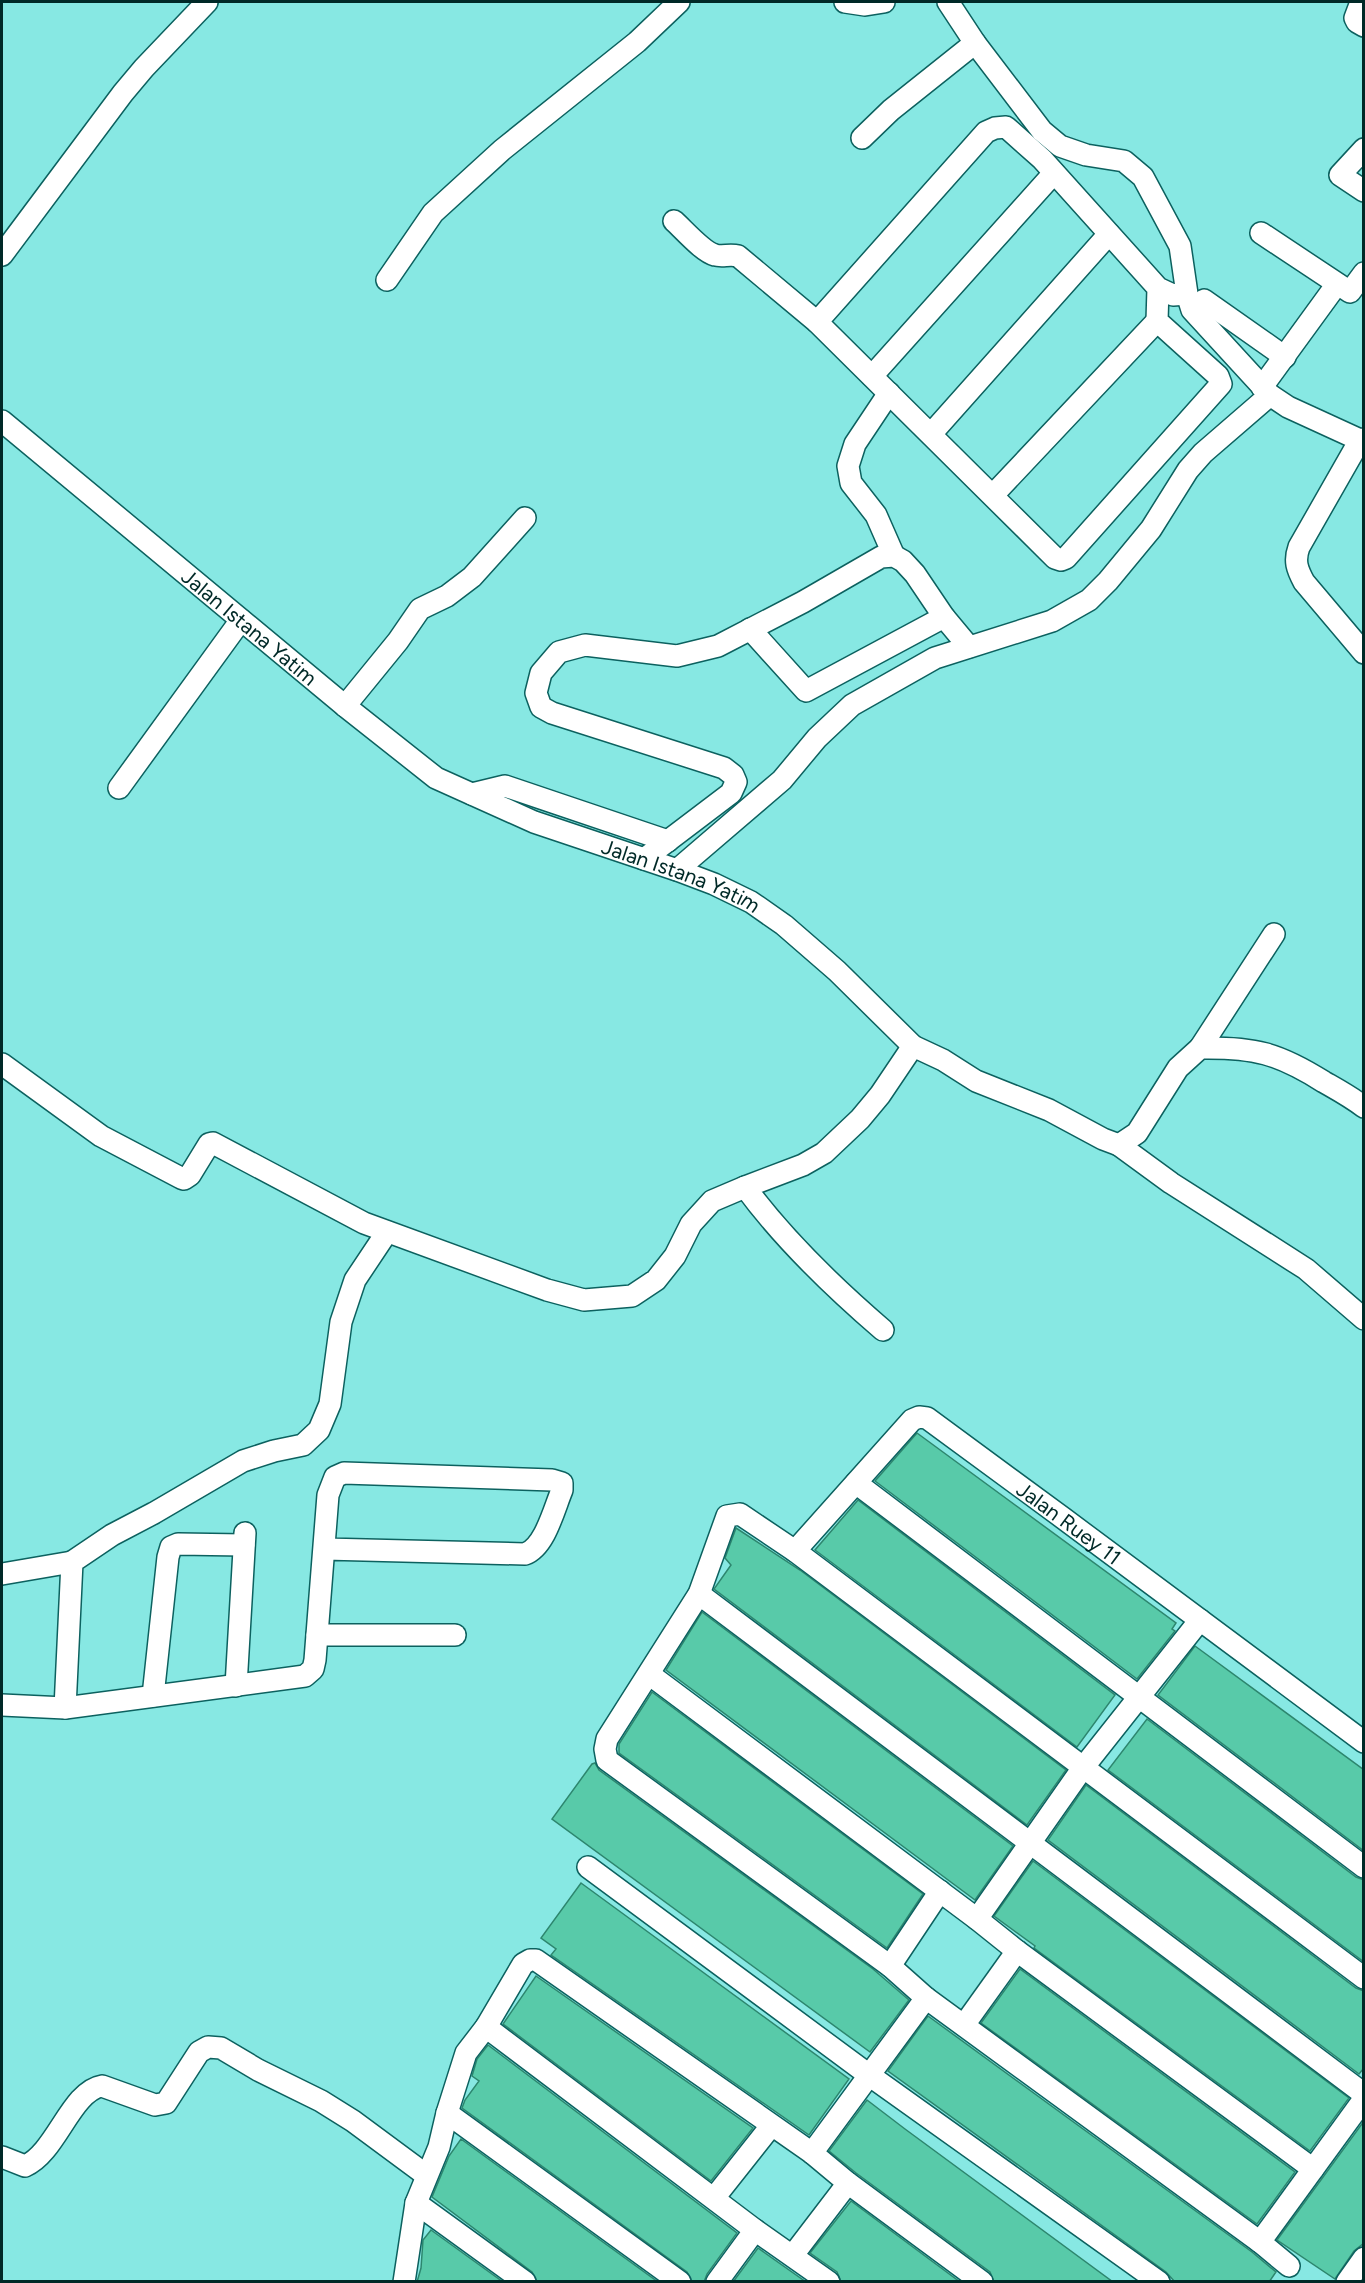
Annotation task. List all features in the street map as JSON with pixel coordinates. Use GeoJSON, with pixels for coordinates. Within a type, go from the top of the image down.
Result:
{"type":"FeatureCollection","features":[{"type":"Feature","properties":{"kind":"street"},"geometry":{"type":"LineString","coordinates":[[2,255],[123,93],[207,2]]}},
{"type":"Feature","properties":{"kind":"street"},"geometry":{"type":"LineString","coordinates":[[387,280],[433,213],[502,150],[637,42],[679,2]]}},
{"type":"Feature","properties":{"kind":"street"},"geometry":{"type":"LineString","coordinates":[[845,2],[865,5],[885,2]]}},
{"type":"Feature","properties":{"kind":"street"},"geometry":{"type":"LineString","coordinates":[[948,2],[975,43],[1042,131],[1060,146],[1086,155],[1124,161],[1143,177],[1180,246],[1195,297],[1192,310],[1266,391],[1288,407],[1362,439],[1299,547],[1295,558],[1298,572],[1304,582],[1364,653]]}},
{"type":"Feature","properties":{"kind":"street"},"geometry":{"type":"LineString","coordinates":[[1361,2],[1355,18],[1364,26]]}},
{"type":"Feature","properties":{"kind":"street"},"geometry":{"type":"LineString","coordinates":[[862,138],[891,110],[975,43]]}},
{"type":"Feature","properties":{"kind":"street"},"geometry":{"type":"LineString","coordinates":[[817,322],[889,244],[907,220],[986,132],[995,128],[1006,128],[1054,173],[1158,288],[1173,295],[1195,297],[1286,357]]}},
{"type":"Feature","properties":{"kind":"street"},"geometry":{"type":"LineString","coordinates":[[1364,149],[1341,175],[1364,191]]}},
{"type":"Feature","properties":{"kind":"street"},"geometry":{"type":"LineString","coordinates":[[872,376],[1054,173]]}},
{"type":"Feature","properties":{"kind":"street"},"geometry":{"type":"LineString","coordinates":[[674,221],[710,253],[718,256],[727,254],[738,256],[817,322],[1055,558],[1061,560],[1066,558],[1221,384],[1218,376],[1157,321]]}},
{"type":"Feature","properties":{"kind":"street"},"geometry":{"type":"LineString","coordinates":[[1261,233],[1350,292],[1364,273]]}},
{"type":"Feature","properties":{"kind":"street"},"geometry":{"type":"LineString","coordinates":[[931,434],[1109,234]]}},
{"type":"Feature","properties":{"kind":"street"},"geometry":{"type":"LineString","coordinates":[[677,870],[782,780],[817,738],[852,705],[935,658],[1052,621],[1089,600],[1108,581],[1151,529],[1188,470],[1266,391],[1286,357],[1337,284]]}},
{"type":"Feature","properties":{"kind":"street"},"geometry":{"type":"LineString","coordinates":[[993,495],[1157,321],[1158,288]]}},
{"type":"Feature","properties":{"kind":"street"},"geometry":{"type":"LineString","coordinates":[[889,393],[855,444],[848,466],[851,483],[876,515],[894,556]]}},
{"type":"Feature","properties":{"kind":"street","name":"Jalan Istana Yatim"},"geometry":{"type":"LineString","coordinates":[[2,421],[345,706],[436,778],[534,822],[677,870],[714,884],[751,902],[784,925],[837,972],[913,1046],[943,1060],[976,1081],[1049,1110],[1103,1139],[1119,1144],[1171,1183],[1306,1269],[1363,1317]]}},
{"type":"Feature","properties":{"kind":"street"},"geometry":{"type":"LineString","coordinates":[[345,706],[398,641],[420,609],[447,596],[472,577],[525,518]]}},
{"type":"Feature","properties":{"kind":"street"},"geometry":{"type":"LineString","coordinates":[[644,859],[731,793],[736,782],[733,775],[724,768],[541,707],[536,693],[541,673],[559,652],[585,645],[677,656],[718,646],[803,602],[881,557],[894,556],[903,561],[915,574],[944,617],[969,647]]}},
{"type":"Feature","properties":{"kind":"street"},"geometry":{"type":"LineString","coordinates":[[750,629],[806,691],[944,617]]}},
{"type":"Feature","properties":{"kind":"street"},"geometry":{"type":"LineString","coordinates":[[119,788],[241,620]]}},
{"type":"Feature","properties":{"kind":"street"},"geometry":{"type":"LineString","coordinates":[[472,794],[506,786],[668,841]]}},
{"type":"Feature","properties":{"kind":"street"},"geometry":{"type":"LineString","coordinates":[[1119,1144],[1137,1133],[1179,1068],[1200,1048],[1274,934]]}},
{"type":"Feature","properties":{"kind":"street"},"geometry":{"type":"LineString","coordinates":[[2,1064],[101,1136],[180,1178],[184,1179],[190,1175],[209,1144],[213,1143],[364,1223],[547,1290],[585,1300],[632,1296],[656,1280],[675,1257],[691,1224],[712,1201],[803,1165],[824,1153],[860,1119],[913,1046]]}},
{"type":"Feature","properties":{"kind":"street"},"geometry":{"type":"LineString","coordinates":[[1200,1048],[1233,1048],[1265,1053],[1294,1063],[1361,1099]]}},
{"type":"Feature","properties":{"kind":"street"},"geometry":{"type":"LineString","coordinates":[[745,1187],[811,1263],[843,1296],[882,1330]]}},
{"type":"Feature","properties":{"kind":"street"},"geometry":{"type":"LineString","coordinates":[[2,1574],[72,1566],[112,1535],[154,1514],[243,1461],[303,1445],[319,1430],[330,1404],[341,1322],[355,1280],[387,1232]]}},
{"type":"Feature","properties":{"kind":"street","name":"Jalan Ruey 11"},"geometry":{"type":"LineString","coordinates":[[795,1551],[912,1420],[919,1417],[927,1418],[1364,1742]]}},
{"type":"Feature","properties":{"kind":"street"},"geometry":{"type":"LineString","coordinates":[[2,1705],[65,1708],[305,1676],[313,1670],[330,1485],[335,1477],[344,1473],[552,1480],[562,1483],[562,1490],[541,1541],[531,1552],[525,1554],[325,1549]]}},
{"type":"Feature","properties":{"kind":"street"},"geometry":{"type":"LineString","coordinates":[[856,1483],[1364,1867]]}},
{"type":"Feature","properties":{"kind":"street"},"geometry":{"type":"LineString","coordinates":[[1289,2266],[1260,2242],[926,1998],[890,1966],[607,1760],[605,1749],[607,1739],[699,1594],[727,1516],[740,1514],[795,1551],[1082,1769],[1364,1978]]}},
{"type":"Feature","properties":{"kind":"street"},"geometry":{"type":"LineString","coordinates":[[153,1696],[168,1557],[171,1547],[178,1544],[244,1539],[236,1686]]}},
{"type":"Feature","properties":{"kind":"street"},"geometry":{"type":"LineString","coordinates":[[65,1708],[72,1566]]}},
{"type":"Feature","properties":{"kind":"street"},"geometry":{"type":"LineString","coordinates":[[699,1594],[1364,2094]]}},
{"type":"Feature","properties":{"kind":"street"},"geometry":{"type":"LineString","coordinates":[[978,1918],[1082,1769],[1200,1620]]}},
{"type":"Feature","properties":{"kind":"street"},"geometry":{"type":"LineString","coordinates":[[317,1635],[455,1635]]}},
{"type":"Feature","properties":{"kind":"street"},"geometry":{"type":"LineString","coordinates":[[649,1674],[978,1918],[1017,1951],[1313,2169]]}},
{"type":"Feature","properties":{"kind":"street"},"geometry":{"type":"LineString","coordinates":[[588,1867],[869,2074],[1159,2282]]}},
{"type":"Feature","properties":{"kind":"street"},"geometry":{"type":"LineString","coordinates":[[890,1966],[940,1891]]}},
{"type":"Feature","properties":{"kind":"street"},"geometry":{"type":"LineString","coordinates":[[964,2025],[1017,1951]]}},
{"type":"Feature","properties":{"kind":"street"},"geometry":{"type":"LineString","coordinates":[[404,2282],[416,2204],[439,2147],[466,2053],[486,2027],[523,1964],[536,1960],[812,2153],[848,2183],[982,2282]]}},
{"type":"Feature","properties":{"kind":"street"},"geometry":{"type":"LineString","coordinates":[[812,2153],[926,1998]]}},
{"type":"Feature","properties":{"kind":"street"},"geometry":{"type":"LineString","coordinates":[[486,2027],[755,2230],[829,2282]]}},
{"type":"Feature","properties":{"kind":"street"},"geometry":{"type":"LineString","coordinates":[[2,2157],[25,2166],[32,2163],[84,2096],[94,2087],[102,2086],[155,2105],[166,2103],[199,2052],[208,2047],[221,2048],[258,2070],[321,2101],[353,2121],[426,2175]]}},
{"type":"Feature","properties":{"kind":"street"},"geometry":{"type":"LineString","coordinates":[[1260,2242],[1364,2099]]}},
{"type":"Feature","properties":{"kind":"street"},"geometry":{"type":"LineString","coordinates":[[447,2113],[680,2282]]}},
{"type":"Feature","properties":{"kind":"street"},"geometry":{"type":"LineString","coordinates":[[714,2198],[771,2126]]}},
{"type":"Feature","properties":{"kind":"street"},"geometry":{"type":"LineString","coordinates":[[793,2255],[848,2183]]}},
{"type":"Feature","properties":{"kind":"street"},"geometry":{"type":"LineString","coordinates":[[416,2204],[525,2282]]}},
{"type":"Feature","properties":{"kind":"street"},"geometry":{"type":"LineString","coordinates":[[717,2282],[755,2230]]}},
{"type":"Feature","properties":{"kind":"street"},"geometry":{"type":"LineString","coordinates":[[1347,2282],[1364,2258]]}},
{"type":"Feature","properties":{"kind":"building"},"geometry":{"type":"Polygon","coordinates":[[[917,1433],[1176,1623],[1172,1629],[1175,1631],[1137,1679],[875,1481],[917,1433]]]}},
{"type":"Feature","properties":{"kind":"building"},"geometry":{"type":"Polygon","coordinates":[[[858,1500],[1115,1695],[1077,1747],[815,1550],[858,1500]]]}},
{"type":"Feature","properties":{"kind":"building"},"geometry":{"type":"Polygon","coordinates":[[[736,1528],[800,1570],[1066,1770],[1027,1825],[714,1589],[731,1565],[725,1558],[736,1528]]]}},
{"type":"Feature","properties":{"kind":"building"},"geometry":{"type":"Polygon","coordinates":[[[702,1612],[1013,1846],[975,1900],[666,1670],[702,1612]]]}},
{"type":"Feature","properties":{"kind":"building"},"geometry":{"type":"Polygon","coordinates":[[[1195,1646],[1364,1770],[1364,1851],[1158,1695],[1195,1646]]]}},
{"type":"Feature","properties":{"kind":"building"},"geometry":{"type":"Polygon","coordinates":[[[652,1692],[923,1894],[887,1948],[619,1753],[619,1744],[652,1692]]]}},
{"type":"Feature","properties":{"kind":"building"},"geometry":{"type":"Polygon","coordinates":[[[1147,1719],[1356,1877],[1364,1880],[1364,1962],[1108,1770],[1147,1719]]]}},
{"type":"Feature","properties":{"kind":"building"},"geometry":{"type":"Polygon","coordinates":[[[595,1763],[599,1770],[873,1969],[909,2000],[870,2052],[552,1819],[595,1763]]]}},
{"type":"Feature","properties":{"kind":"building"},"geometry":{"type":"Polygon","coordinates":[[[1086,1785],[1356,1988],[1364,1991],[1364,2068],[1359,2074],[1048,1840],[1086,1785]]]}},
{"type":"Feature","properties":{"kind":"building"},"geometry":{"type":"Polygon","coordinates":[[[1033,1861],[1349,2098],[1310,2151],[1034,1948],[1035,1946],[994,1916],[1033,1861]]]}},
{"type":"Feature","properties":{"kind":"building"},"geometry":{"type":"Polygon","coordinates":[[[581,1883],[849,2079],[809,2135],[551,1955],[556,1949],[541,1938],[581,1883]]]}},
{"type":"Feature","properties":{"kind":"building"},"geometry":{"type":"Polygon","coordinates":[[[1020,1969],[1295,2172],[1257,2224],[981,2023],[1020,1969]]]}},
{"type":"Feature","properties":{"kind":"building"},"geometry":{"type":"Polygon","coordinates":[[[536,1976],[753,2128],[711,2181],[503,2024],[536,1976]]]}},
{"type":"Feature","properties":{"kind":"building"},"geometry":{"type":"Polygon","coordinates":[[[928,2016],[1252,2252],[1276,2272],[1269,2282],[1175,2282],[1166,2272],[888,2071],[928,2016]]]}},
{"type":"Feature","properties":{"kind":"building"},"geometry":{"type":"Polygon","coordinates":[[[488,2045],[737,2233],[707,2274],[704,2282],[692,2282],[687,2272],[462,2108],[479,2081],[472,2076],[477,2059],[488,2045]]]}},
{"type":"Feature","properties":{"kind":"building"},"geometry":{"type":"Polygon","coordinates":[[[867,2100],[1113,2282],[994,2282],[990,2272],[829,2151],[867,2100]]]}},
{"type":"Feature","properties":{"kind":"building"},"geometry":{"type":"Polygon","coordinates":[[[1364,2121],[1364,2243],[1354,2251],[1335,2279],[1277,2240],[1364,2121]]]}},
{"type":"Feature","properties":{"kind":"building"},"geometry":{"type":"Polygon","coordinates":[[[461,2139],[658,2282],[537,2282],[532,2272],[432,2197],[449,2156],[461,2139]]]}},
{"type":"Feature","properties":{"kind":"building"},"geometry":{"type":"Polygon","coordinates":[[[851,2201],[960,2282],[841,2282],[837,2272],[810,2253],[851,2201]]]}},
{"type":"Feature","properties":{"kind":"building"},"geometry":{"type":"Polygon","coordinates":[[[431,2230],[503,2282],[417,2282],[421,2268],[423,2240],[431,2230]]]}},
{"type":"Feature","properties":{"kind":"building"},"geometry":{"type":"Polygon","coordinates":[[[758,2248],[806,2282],[733,2282],[758,2248]]]}}]}
